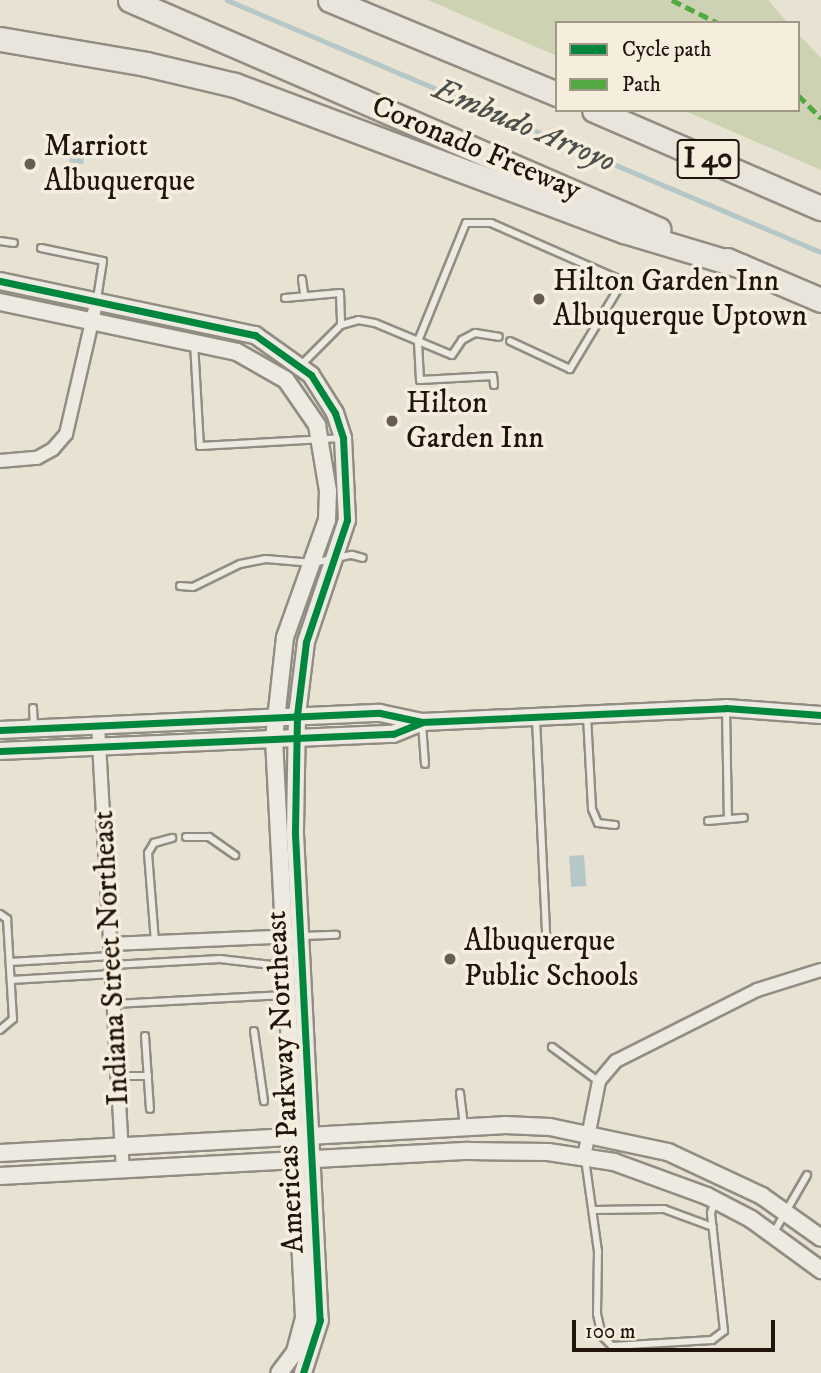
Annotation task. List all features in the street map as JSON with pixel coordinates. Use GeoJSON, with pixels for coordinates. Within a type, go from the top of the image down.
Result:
{"type":"FeatureCollection","features":[{"type":"Feature","properties":{"kind":"highway","name":"Coronado Freeway"},"geometry":{"type":"LineString","coordinates":[[130,0],[821,300]]}},
{"type":"Feature","properties":{"kind":"highway"},"geometry":{"type":"LineString","coordinates":[[330,0],[485,61],[555,93]]}},
{"type":"Feature","properties":{"kind":"highway"},"geometry":{"type":"LineString","coordinates":[[373,0],[485,61]]}},
{"type":"Feature","properties":{"kind":"highway"},"geometry":{"type":"LineString","coordinates":[[0,39],[146,64],[235,85],[624,231],[741,266]]}},
{"type":"Feature","properties":{"kind":"highway","name":"I 40"},"geometry":{"type":"LineString","coordinates":[[599,112],[821,208]]}},
{"type":"Feature","properties":{"kind":"street","name":"Americas Parkway Northeast"},"geometry":{"type":"LineString","coordinates":[[0,281],[255,335],[300,365],[335,413],[343,438],[349,488],[336,558],[306,642],[297,715],[294,798],[314,1134],[320,1320],[303,1373]]}},
{"type":"Feature","properties":{"kind":"street"},"geometry":{"type":"LineString","coordinates":[[0,461],[19,460],[53,449],[66,434],[97,300]]}},
{"type":"Feature","properties":{"kind":"street","name":"Americas Parkway Northeast"},"geometry":{"type":"LineString","coordinates":[[0,302],[194,342],[249,357],[286,380],[305,404],[320,439],[328,491],[327,520],[285,637],[274,739],[282,937],[304,1318],[295,1353],[279,1373]]}},
{"type":"Feature","properties":{"kind":"street"},"geometry":{"type":"LineString","coordinates":[[0,730],[380,713],[422,722],[726,708],[821,715]]}},
{"type":"Feature","properties":{"kind":"street"},"geometry":{"type":"LineString","coordinates":[[0,751],[393,734],[422,722]]}},
{"type":"Feature","properties":{"kind":"street","name":"Indiana Street Northeast"},"geometry":{"type":"LineString","coordinates":[[98,725],[124,1169]]}},
{"type":"Feature","properties":{"kind":"street"},"geometry":{"type":"LineString","coordinates":[[112,960],[155,942],[282,937],[302,939]]}},
{"type":"Feature","properties":{"kind":"street"},"geometry":{"type":"LineString","coordinates":[[584,1157],[598,1082],[615,1061],[683,1024],[757,990],[821,970]]}},
{"type":"Feature","properties":{"kind":"street"},"geometry":{"type":"LineString","coordinates":[[0,1153],[505,1125],[589,1133],[668,1152],[716,1172],[785,1212],[821,1238]]}},
{"type":"Feature","properties":{"kind":"street"},"geometry":{"type":"LineString","coordinates":[[0,1176],[506,1149],[584,1157],[614,1162],[715,1200],[773,1234],[821,1270]]}},
{"type":"Feature","properties":{"kind":"lane"},"geometry":{"type":"LineString","coordinates":[[495,385],[493,376],[420,380],[418,341],[466,223],[491,223],[623,281],[570,369],[510,341]]}},
{"type":"Feature","properties":{"kind":"lane"},"geometry":{"type":"LineString","coordinates":[[0,241],[14,243]]}},
{"type":"Feature","properties":{"kind":"lane"},"geometry":{"type":"LineString","coordinates":[[41,248],[103,261],[97,300]]}},
{"type":"Feature","properties":{"kind":"lane"},"geometry":{"type":"LineString","coordinates":[[302,279],[304,294]]}},
{"type":"Feature","properties":{"kind":"lane"},"geometry":{"type":"LineString","coordinates":[[285,298],[304,294],[340,293],[341,325]]}},
{"type":"Feature","properties":{"kind":"lane"},"geometry":{"type":"LineString","coordinates":[[286,380],[341,325],[358,320],[375,323],[452,355],[462,340],[475,333],[499,337]]}},
{"type":"Feature","properties":{"kind":"lane"},"geometry":{"type":"LineString","coordinates":[[194,342],[200,446],[343,438]]}},
{"type":"Feature","properties":{"kind":"lane"},"geometry":{"type":"LineString","coordinates":[[180,586],[193,587],[248,562],[313,563],[336,558],[363,558]]}},
{"type":"Feature","properties":{"kind":"lane"},"geometry":{"type":"LineString","coordinates":[[33,708],[34,728]]}},
{"type":"Feature","properties":{"kind":"lane"},"geometry":{"type":"LineString","coordinates":[[726,708],[728,818]]}},
{"type":"Feature","properties":{"kind":"lane"},"geometry":{"type":"LineString","coordinates":[[587,714],[592,809],[598,823],[615,825]]}},
{"type":"Feature","properties":{"kind":"lane"},"geometry":{"type":"LineString","coordinates":[[536,716],[546,934]]}},
{"type":"Feature","properties":{"kind":"lane"},"geometry":{"type":"LineString","coordinates":[[422,722],[425,764]]}},
{"type":"Feature","properties":{"kind":"lane"},"geometry":{"type":"LineString","coordinates":[[708,821],[744,818]]}},
{"type":"Feature","properties":{"kind":"lane"},"geometry":{"type":"LineString","coordinates":[[187,837],[209,837],[235,855]]}},
{"type":"Feature","properties":{"kind":"lane"},"geometry":{"type":"LineString","coordinates":[[155,942],[148,853],[154,843],[172,838]]}},
{"type":"Feature","properties":{"kind":"lane"},"geometry":{"type":"LineString","coordinates":[[0,914],[7,919],[13,1019],[0,1030]]}},
{"type":"Feature","properties":{"kind":"lane"},"geometry":{"type":"LineString","coordinates":[[10,962],[220,959],[266,965],[284,960],[302,939],[336,935]]}},
{"type":"Feature","properties":{"kind":"lane"},"geometry":{"type":"LineString","coordinates":[[11,980],[112,960]]}},
{"type":"Feature","properties":{"kind":"lane"},"geometry":{"type":"LineString","coordinates":[[114,1004],[286,995],[299,1004],[306,1018]]}},
{"type":"Feature","properties":{"kind":"lane"},"geometry":{"type":"LineString","coordinates":[[254,1031],[256,1070],[264,1101]]}},
{"type":"Feature","properties":{"kind":"lane"},"geometry":{"type":"LineString","coordinates":[[145,1036],[150,1109]]}},
{"type":"Feature","properties":{"kind":"lane"},"geometry":{"type":"LineString","coordinates":[[552,1047],[598,1082]]}},
{"type":"Feature","properties":{"kind":"lane"},"geometry":{"type":"LineString","coordinates":[[118,1076],[148,1076]]}},
{"type":"Feature","properties":{"kind":"lane"},"geometry":{"type":"LineString","coordinates":[[460,1093],[464,1127]]}},
{"type":"Feature","properties":{"kind":"lane"},"geometry":{"type":"LineString","coordinates":[[584,1157],[594,1210],[597,1314],[602,1336],[612,1346],[712,1340],[724,1331],[713,1227],[715,1200]]}},
{"type":"Feature","properties":{"kind":"lane"},"geometry":{"type":"LineString","coordinates":[[773,1234],[807,1175]]}},
{"type":"Feature","properties":{"kind":"lane"},"geometry":{"type":"LineString","coordinates":[[594,1210],[664,1209],[713,1227]]}},
{"type":"Feature","properties":{"kind":"green space"},"geometry":{"type":"Polygon","coordinates":[[[428,0],[768,0],[786,21],[555,21],[555,55],[428,0]]]}},
{"type":"Feature","properties":{"kind":"green space"},"geometry":{"type":"Polygon","coordinates":[[[800,36],[821,58],[821,170],[688,112],[800,112],[800,36]]]}},
{"type":"Feature","properties":{"kind":"shaded area"},"geometry":{"type":"Polygon","coordinates":[[[74,138],[87,140],[83,164],[69,162],[71,153],[67,152],[74,138]]]}},
{"type":"Feature","properties":{"kind":"shaded area"},"geometry":{"type":"Polygon","coordinates":[[[584,855],[586,886],[571,887],[569,856],[584,855]]]}},
{"type":"Feature","properties":{"kind":"waterway","name":"Embudo Arroyo"},"geometry":{"type":"LineString","coordinates":[[227,0],[821,252]]}},
{"type":"Feature","properties":{"kind":"marked path"},"geometry":{"type":"LineString","coordinates":[[672,0],[714,21]]}},
{"type":"Feature","properties":{"kind":"marked path"},"geometry":{"type":"LineString","coordinates":[[800,97],[821,118]]}},
{"type":"Feature","properties":{"kind":"cycle path"},"geometry":{"type":"LineString","coordinates":[[0,281],[255,335],[311,375],[335,413],[343,438],[347,520],[306,642],[297,715],[295,834],[320,1320],[303,1373]]}},
{"type":"Feature","properties":{"kind":"cycle path"},"geometry":{"type":"LineString","coordinates":[[0,730],[380,713],[422,722],[726,708],[821,715]]}},
{"type":"Feature","properties":{"kind":"cycle path"},"geometry":{"type":"LineString","coordinates":[[0,751],[393,734],[422,722]]}},
{"type":"Feature","properties":{"kind":"place","name":"Marriott Albuquerque"},"geometry":{"type":"Point","coordinates":[30,164]}},
{"type":"Feature","properties":{"kind":"place","name":"Hilton Garden Inn Albuquerque Uptown"},"geometry":{"type":"Point","coordinates":[539,299]}},
{"type":"Feature","properties":{"kind":"place","name":"Hilton Garden Inn"},"geometry":{"type":"Point","coordinates":[392,421]}},
{"type":"Feature","properties":{"kind":"place","name":"Albuquerque Public Schools"},"geometry":{"type":"Point","coordinates":[450,959]}}]}
